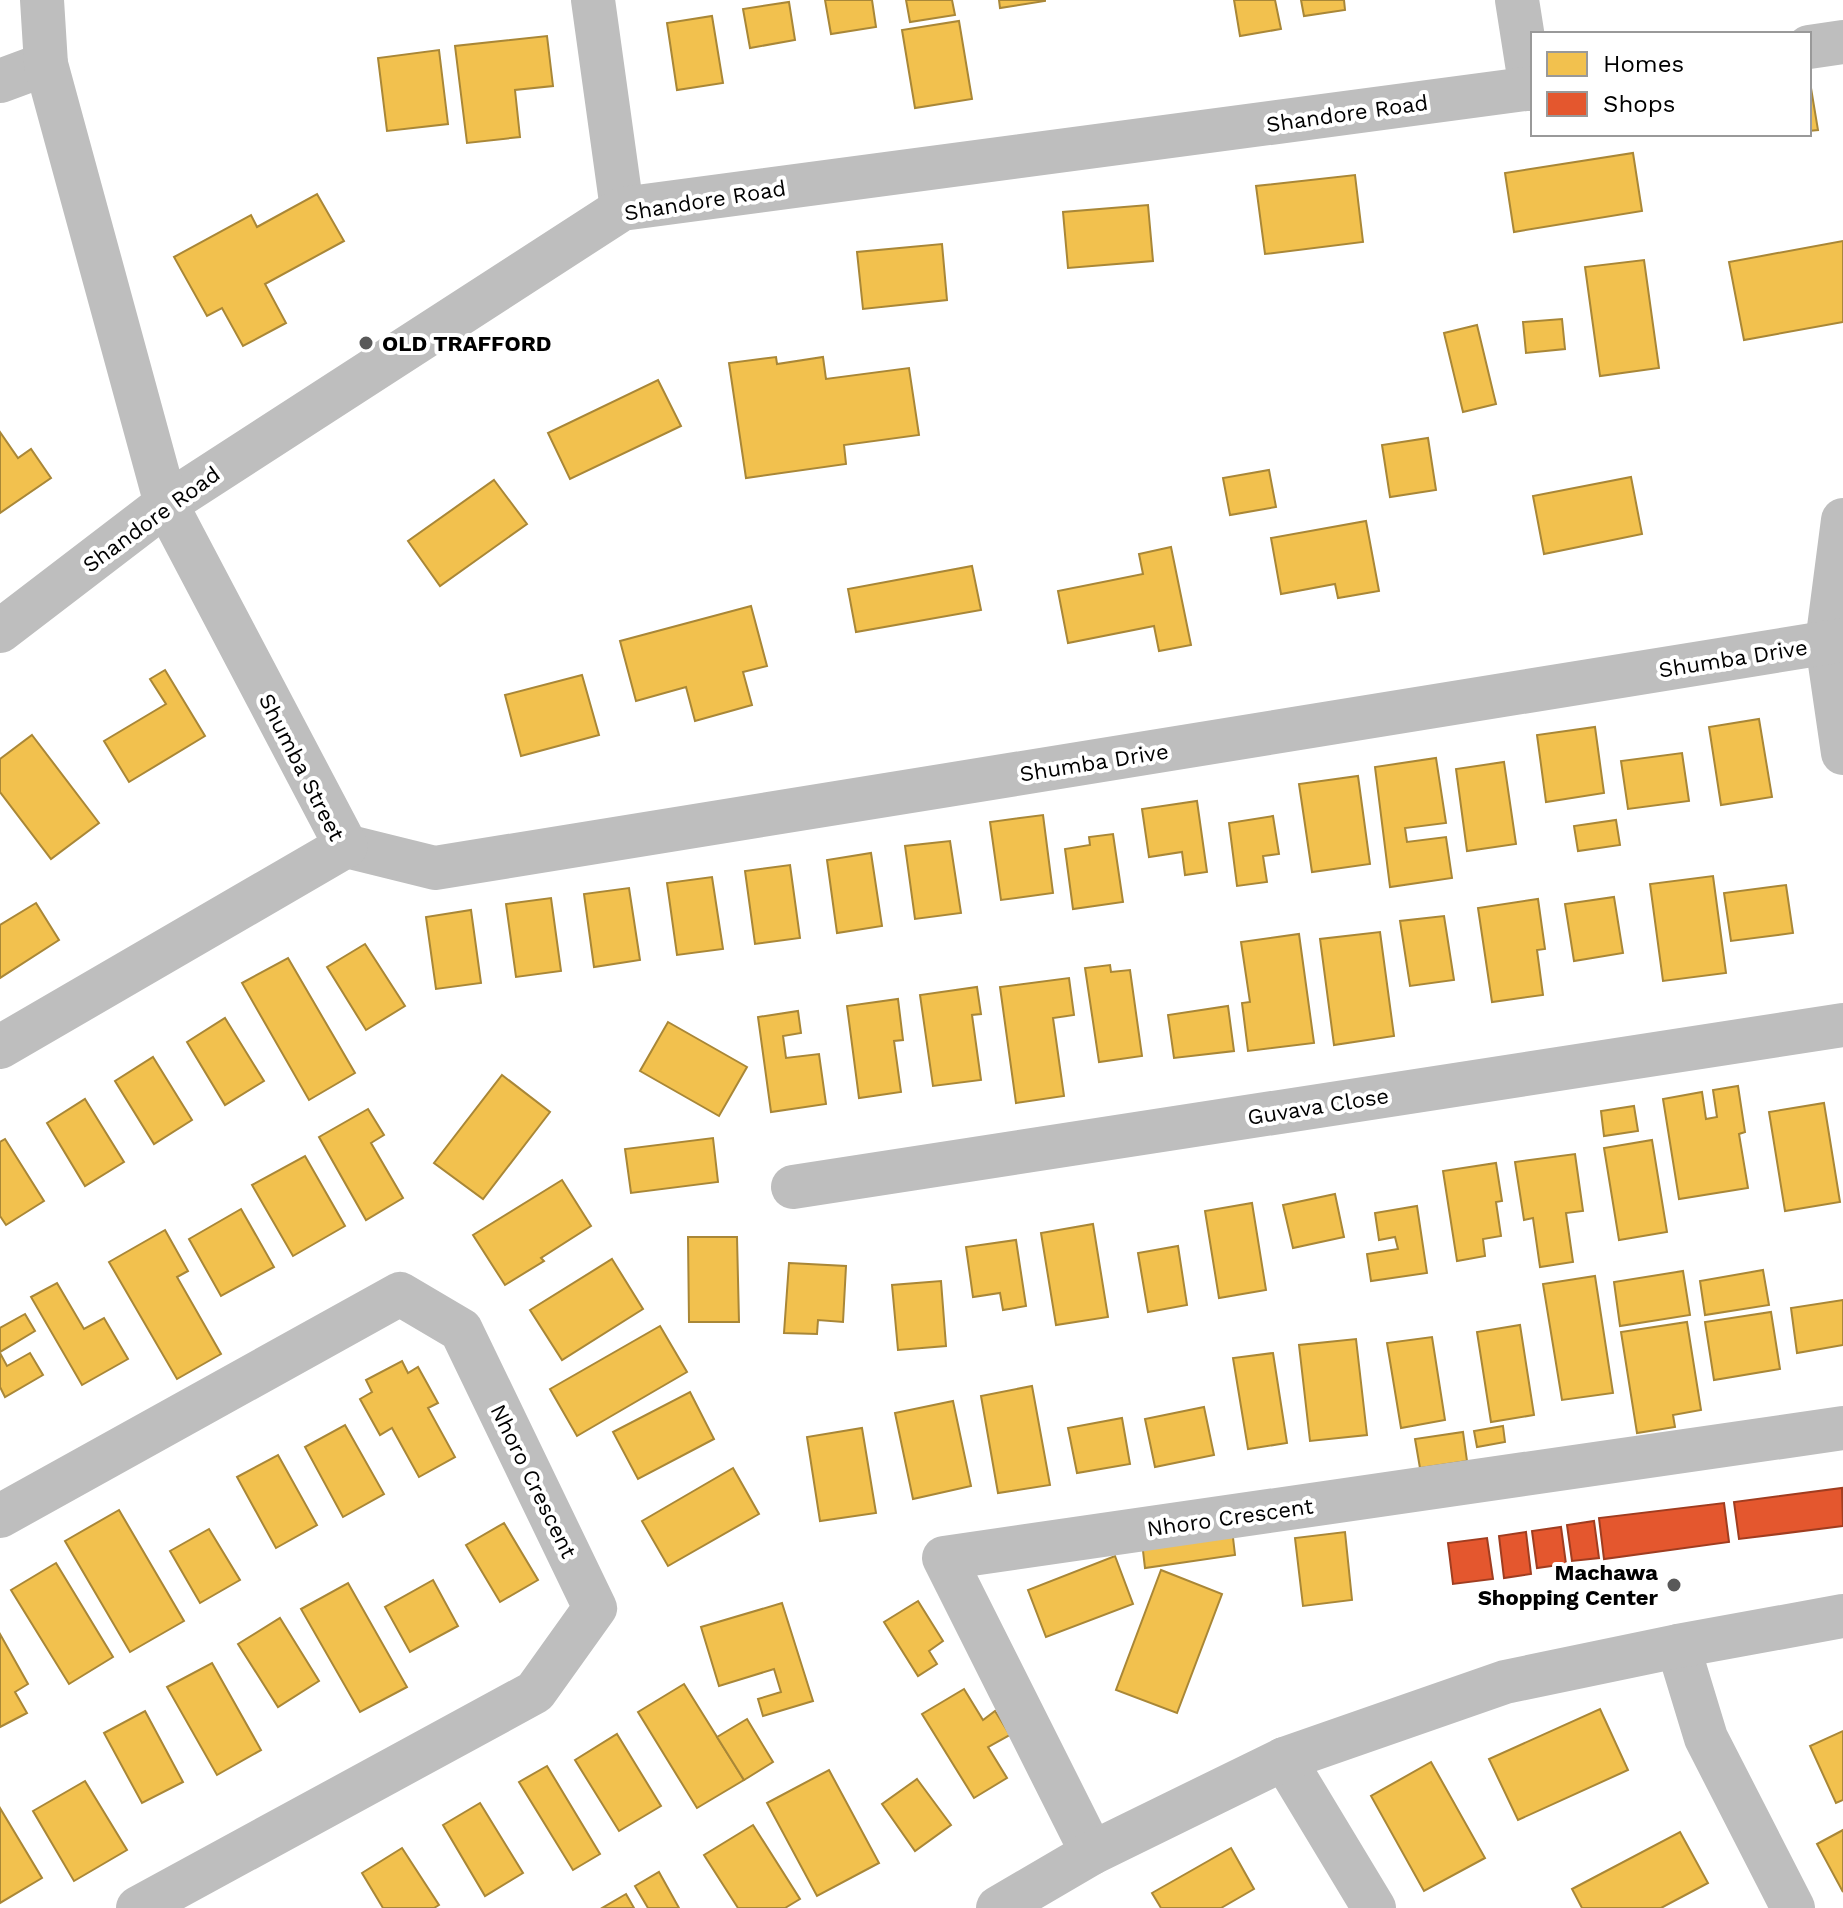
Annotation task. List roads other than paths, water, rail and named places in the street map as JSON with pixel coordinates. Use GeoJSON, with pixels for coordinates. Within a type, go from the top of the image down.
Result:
{"type":"FeatureCollection","features":[{"type":"Feature","properties":{"kind":"street","name":"Shumba Street"},"geometry":{"type":"LineString","coordinates":[[0,1047],[346,846],[166,504],[46,64],[42,0]]}},
{"type":"Feature","properties":{"kind":"street"},"geometry":{"type":"LineString","coordinates":[[593,0],[622,209]]}},
{"type":"Feature","properties":{"kind":"street"},"geometry":{"type":"LineString","coordinates":[[1517,0],[1531,82]]}},
{"type":"Feature","properties":{"kind":"street"},"geometry":{"type":"LineString","coordinates":[[1811,47],[1843,42]]}},
{"type":"Feature","properties":{"kind":"street"},"geometry":{"type":"LineString","coordinates":[[0,81],[46,64]]}},
{"type":"Feature","properties":{"kind":"street","name":"Shandore Road"},"geometry":{"type":"LineString","coordinates":[[0,631],[166,504],[622,209],[1531,88]]}},
{"type":"Feature","properties":{"kind":"street"},"geometry":{"type":"LineString","coordinates":[[1843,520],[1835,641],[1843,753]]}},
{"type":"Feature","properties":{"kind":"street","name":"Shumba Drive"},"geometry":{"type":"LineString","coordinates":[[346,846],[435,868],[1835,641]]}},
{"type":"Feature","properties":{"kind":"street","name":"Guvava Close"},"geometry":{"type":"LineString","coordinates":[[793,1187],[1843,1025]]}},
{"type":"Feature","properties":{"kind":"street","name":"Nhoro Crescent"},"geometry":{"type":"LineString","coordinates":[[0,1516],[400,1294],[461,1330],[595,1608],[535,1692],[138,1908]]}},
{"type":"Feature","properties":{"kind":"street","name":"Nhoro Crescent"},"geometry":{"type":"LineString","coordinates":[[1092,1853],[944,1558],[1843,1428]]}},
{"type":"Feature","properties":{"kind":"street"},"geometry":{"type":"LineString","coordinates":[[998,1908],[1092,1853],[1284,1759],[1505,1682],[1843,1616]]}},
{"type":"Feature","properties":{"kind":"street"},"geometry":{"type":"LineString","coordinates":[[1678,1646],[1706,1738],[1793,1908]]}},
{"type":"Feature","properties":{"kind":"street"},"geometry":{"type":"LineString","coordinates":[[1284,1759],[1374,1908]]}},
{"type":"Feature","properties":{"kind":"place","name":"OLD TRAFFORD"},"geometry":{"type":"Point","coordinates":[366,343]}},
{"type":"Feature","properties":{"kind":"place","name":"Machawa Shopping Center"},"geometry":{"type":"Point","coordinates":[1674,1585]}}]}
